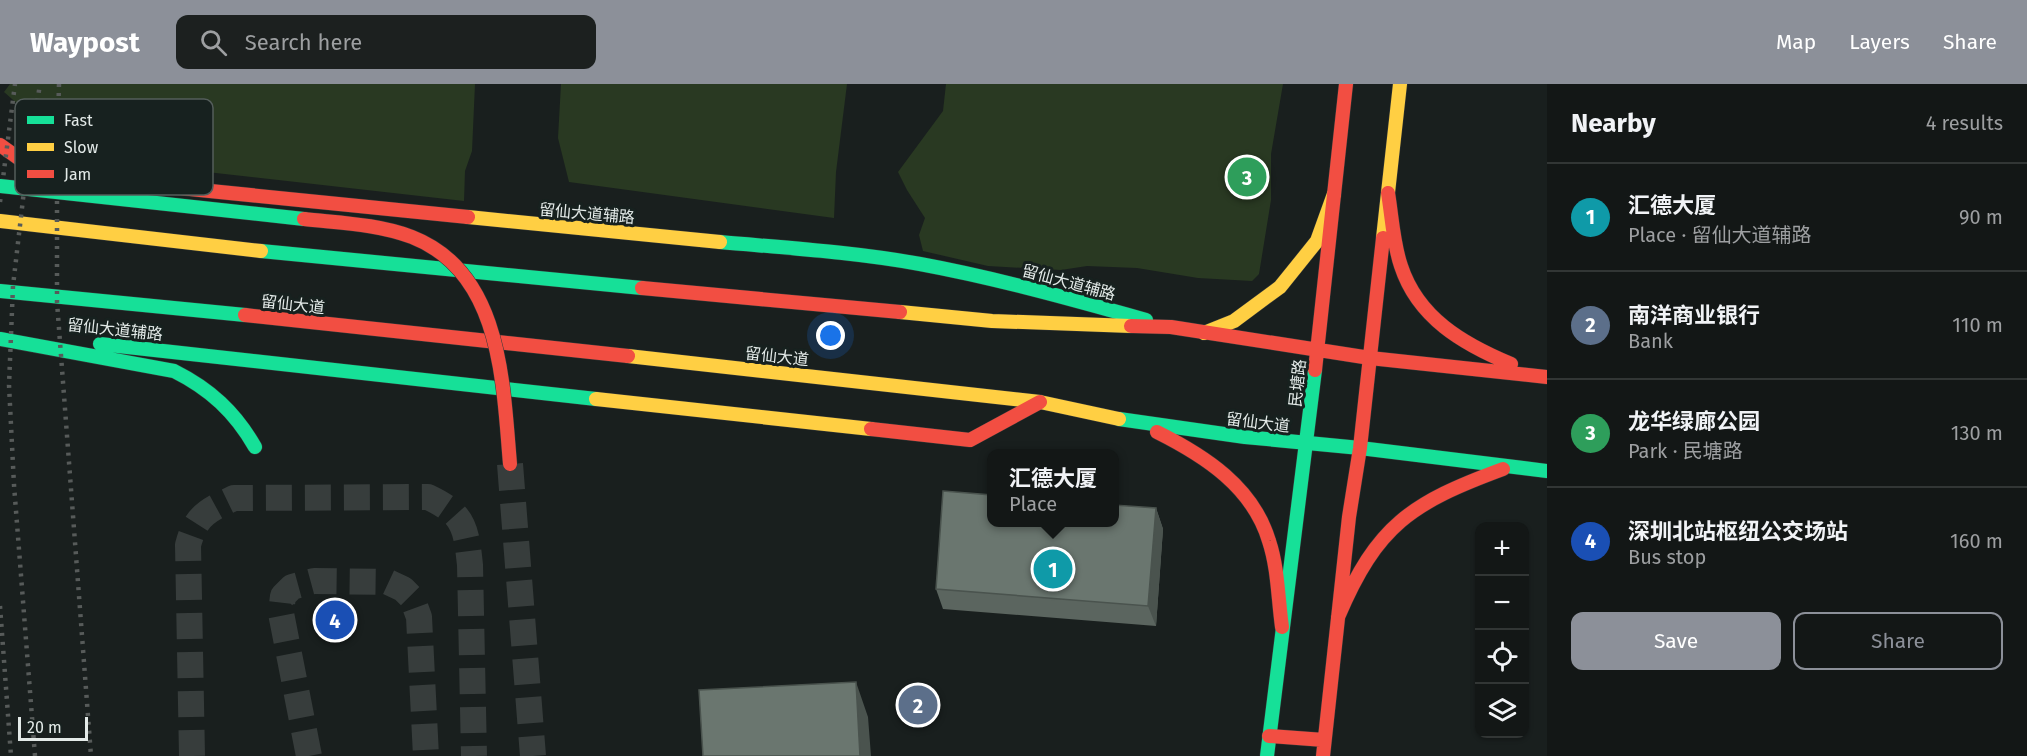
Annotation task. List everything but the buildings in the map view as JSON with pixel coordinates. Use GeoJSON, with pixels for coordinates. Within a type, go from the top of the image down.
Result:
{"type":"FeatureCollection","features":[{"type":"Feature","properties":{"kind":"main road","name":"民塘路"},"geometry":{"type":"LineString","coordinates":[[1267,756],[1307,444],[1347,84]]}},
{"type":"Feature","properties":{"kind":"main road"},"geometry":{"type":"LineString","coordinates":[[1323,756],[1400,84]]}},
{"type":"Feature","properties":{"kind":"main road","name":"留仙大道辅路"},"geometry":{"type":"LineString","coordinates":[[0,146],[15,156]]}},
{"type":"Feature","properties":{"kind":"main road"},"geometry":{"type":"LineString","coordinates":[[0,186],[15,188]]}},
{"type":"Feature","properties":{"kind":"main road","name":"留仙大道辅路"},"geometry":{"type":"LineString","coordinates":[[213,191],[864,256],[919,264],[1027,287],[1171,327]]}},
{"type":"Feature","properties":{"kind":"main road"},"geometry":{"type":"LineString","coordinates":[[1388,193],[1395,244],[1401,268],[1412,292],[1426,313],[1447,331],[1477,349],[1547,376]]}},
{"type":"Feature","properties":{"kind":"main road"},"geometry":{"type":"LineString","coordinates":[[1204,333],[1234,321],[1280,287],[1317,241],[1334,194]]}},
{"type":"Feature","properties":{"kind":"main road"},"geometry":{"type":"LineString","coordinates":[[84,195],[372,226],[401,233],[423,242],[458,267],[472,285],[483,305],[492,328],[501,376],[510,464]]}},
{"type":"Feature","properties":{"kind":"main road"},"geometry":{"type":"LineString","coordinates":[[0,221],[396,265],[992,321],[1171,327],[1370,358],[1547,376]]}},
{"type":"Feature","properties":{"kind":"main road","name":"留仙大道"},"geometry":{"type":"LineString","coordinates":[[0,291],[390,330],[1040,402],[1139,423],[1547,471]]}},
{"type":"Feature","properties":{"kind":"main road","name":"留仙大道辅路"},"geometry":{"type":"LineString","coordinates":[[0,334],[970,440],[1040,402]]}},
{"type":"Feature","properties":{"kind":"main road"},"geometry":{"type":"LineString","coordinates":[[0,339],[174,371],[194,380],[224,402],[255,447]]}},
{"type":"Feature","properties":{"kind":"main road"},"geometry":{"type":"LineString","coordinates":[[1139,423],[1178,442],[1221,472],[1242,492],[1258,514],[1269,540],[1282,627]]}},
{"type":"Feature","properties":{"kind":"main road"},"geometry":{"type":"LineString","coordinates":[[1338,618],[1351,586],[1392,527],[1447,491],[1508,468]]}},
{"type":"Feature","properties":{"kind":"main road"},"geometry":{"type":"LineString","coordinates":[[1269,736],[1324,740]]}},
{"type":"Feature","properties":{"kind":"green space"},"geometry":{"type":"Polygon","coordinates":[[[10,84],[475,84],[472,151],[465,171],[464,201],[213,173],[213,99],[15,99],[15,102],[4,92],[10,84]]]}},
{"type":"Feature","properties":{"kind":"green space"},"geometry":{"type":"Polygon","coordinates":[[[561,84],[847,84],[836,172],[834,218],[569,182],[558,138],[561,84]]]}},
{"type":"Feature","properties":{"kind":"green space"},"geometry":{"type":"Polygon","coordinates":[[[946,84],[1283,84],[1271,154],[1271,200],[1259,274],[1252,281],[1198,278],[1137,268],[1087,266],[1061,270],[988,266],[923,251],[919,235],[925,218],[898,172],[943,111],[946,84]]]}},
{"type":"Feature","properties":{"kind":"tunnel"},"geometry":{"type":"LineString","coordinates":[[510,464],[533,756]]}},
{"type":"Feature","properties":{"kind":"tunnel"},"geometry":{"type":"LineString","coordinates":[[192,756],[188,545],[199,520],[234,498],[428,497],[449,509],[456,516],[467,541],[470,565],[474,756]]}},
{"type":"Feature","properties":{"kind":"tunnel"},"geometry":{"type":"LineString","coordinates":[[309,756],[281,613],[283,596],[292,587],[314,581],[388,582],[403,589],[412,598],[419,617],[426,756]]}},
{"type":"Feature","properties":{"kind":"railway"},"geometry":{"type":"LineString","coordinates":[[0,202],[15,84]]}},
{"type":"Feature","properties":{"kind":"railway"},"geometry":{"type":"LineString","coordinates":[[38,99],[40,84]]}},
{"type":"Feature","properties":{"kind":"railway"},"geometry":{"type":"LineString","coordinates":[[59,84],[59,99]]}},
{"type":"Feature","properties":{"kind":"railway"},"geometry":{"type":"LineString","coordinates":[[24,195],[13,286],[9,385],[14,485],[35,756]]}},
{"type":"Feature","properties":{"kind":"railway"},"geometry":{"type":"LineString","coordinates":[[57,195],[57,302],[91,756]]}},
{"type":"Feature","properties":{"kind":"railway"},"geometry":{"type":"LineString","coordinates":[[0,606],[11,756]]}},
{"type":"Feature","properties":{"kind":"traffic: fast"},"geometry":{"type":"LineString","coordinates":[[0,186],[15,188]]}},
{"type":"Feature","properties":{"kind":"traffic: fast"},"geometry":{"type":"LineString","coordinates":[[83,195],[304,219]]}},
{"type":"Feature","properties":{"kind":"traffic: fast"},"geometry":{"type":"LineString","coordinates":[[720,242],[845,253],[920,264],[1005,282],[1146,320]]}},
{"type":"Feature","properties":{"kind":"traffic: fast"},"geometry":{"type":"LineString","coordinates":[[261,251],[642,288]]}},
{"type":"Feature","properties":{"kind":"traffic: fast"},"geometry":{"type":"LineString","coordinates":[[0,291],[245,315]]}},
{"type":"Feature","properties":{"kind":"traffic: fast"},"geometry":{"type":"LineString","coordinates":[[0,339],[174,371],[210,394],[230,412],[255,447]]}},
{"type":"Feature","properties":{"kind":"traffic: fast"},"geometry":{"type":"LineString","coordinates":[[100,344],[596,399]]}},
{"type":"Feature","properties":{"kind":"traffic: fast"},"geometry":{"type":"LineString","coordinates":[[1267,756],[1315,370]]}},
{"type":"Feature","properties":{"kind":"traffic: fast"},"geometry":{"type":"LineString","coordinates":[[1119,419],[1245,437],[1360,448],[1547,471]]}},
{"type":"Feature","properties":{"kind":"traffic: slow"},"geometry":{"type":"LineString","coordinates":[[1383,238],[1400,84]]}},
{"type":"Feature","properties":{"kind":"traffic: slow"},"geometry":{"type":"LineString","coordinates":[[1204,333],[1234,321],[1280,287],[1317,241],[1334,194]]}},
{"type":"Feature","properties":{"kind":"traffic: slow"},"geometry":{"type":"LineString","coordinates":[[468,217],[720,242]]}},
{"type":"Feature","properties":{"kind":"traffic: slow"},"geometry":{"type":"LineString","coordinates":[[0,221],[261,251]]}},
{"type":"Feature","properties":{"kind":"traffic: slow"},"geometry":{"type":"LineString","coordinates":[[900,312],[992,321],[1131,326]]}},
{"type":"Feature","properties":{"kind":"traffic: slow"},"geometry":{"type":"LineString","coordinates":[[628,356],[1040,402],[1119,419]]}},
{"type":"Feature","properties":{"kind":"traffic: slow"},"geometry":{"type":"LineString","coordinates":[[596,399],[871,429]]}},
{"type":"Feature","properties":{"kind":"traffic: jam"},"geometry":{"type":"LineString","coordinates":[[1315,370],[1346,84]]}},
{"type":"Feature","properties":{"kind":"traffic: jam"},"geometry":{"type":"LineString","coordinates":[[0,145],[15,156]]}},
{"type":"Feature","properties":{"kind":"traffic: jam"},"geometry":{"type":"LineString","coordinates":[[213,191],[468,217]]}},
{"type":"Feature","properties":{"kind":"traffic: jam"},"geometry":{"type":"LineString","coordinates":[[1388,193],[1398,257],[1409,284],[1419,300],[1444,327],[1476,348],[1511,364]]}},
{"type":"Feature","properties":{"kind":"traffic: jam"},"geometry":{"type":"LineString","coordinates":[[304,219],[372,227],[412,237],[442,254],[464,276],[481,303],[500,366],[510,464]]}},
{"type":"Feature","properties":{"kind":"traffic: jam"},"geometry":{"type":"LineString","coordinates":[[1323,756],[1383,238]]}},
{"type":"Feature","properties":{"kind":"traffic: jam"},"geometry":{"type":"LineString","coordinates":[[642,288],[900,312]]}},
{"type":"Feature","properties":{"kind":"traffic: jam"},"geometry":{"type":"LineString","coordinates":[[245,315],[628,356]]}},
{"type":"Feature","properties":{"kind":"traffic: jam"},"geometry":{"type":"LineString","coordinates":[[1131,326],[1171,327],[1370,358],[1547,377]]}},
{"type":"Feature","properties":{"kind":"traffic: jam"},"geometry":{"type":"LineString","coordinates":[[871,429],[970,440],[1040,402]]}},
{"type":"Feature","properties":{"kind":"traffic: jam"},"geometry":{"type":"LineString","coordinates":[[1157,432],[1175,441],[1225,475],[1252,505],[1262,522],[1272,551],[1282,627]]}},
{"type":"Feature","properties":{"kind":"traffic: jam"},"geometry":{"type":"LineString","coordinates":[[1338,617],[1367,560],[1401,521],[1444,494],[1503,469]]}},
{"type":"Feature","properties":{"kind":"traffic: jam"},"geometry":{"type":"LineString","coordinates":[[1269,736],[1324,740]]}},
{"type":"Feature","properties":{"kind":"place","name":"龙华绿廊公园"},"geometry":{"type":"Point","coordinates":[1247,177]}},
{"type":"Feature","properties":{"kind":"place","name":"汇德大厦"},"geometry":{"type":"Point","coordinates":[1053,569]}},
{"type":"Feature","properties":{"kind":"place","name":"深圳北站枢纽公交场站"},"geometry":{"type":"Point","coordinates":[335,620]}},
{"type":"Feature","properties":{"kind":"place","name":"南洋商业银行"},"geometry":{"type":"Point","coordinates":[918,705]}}]}
